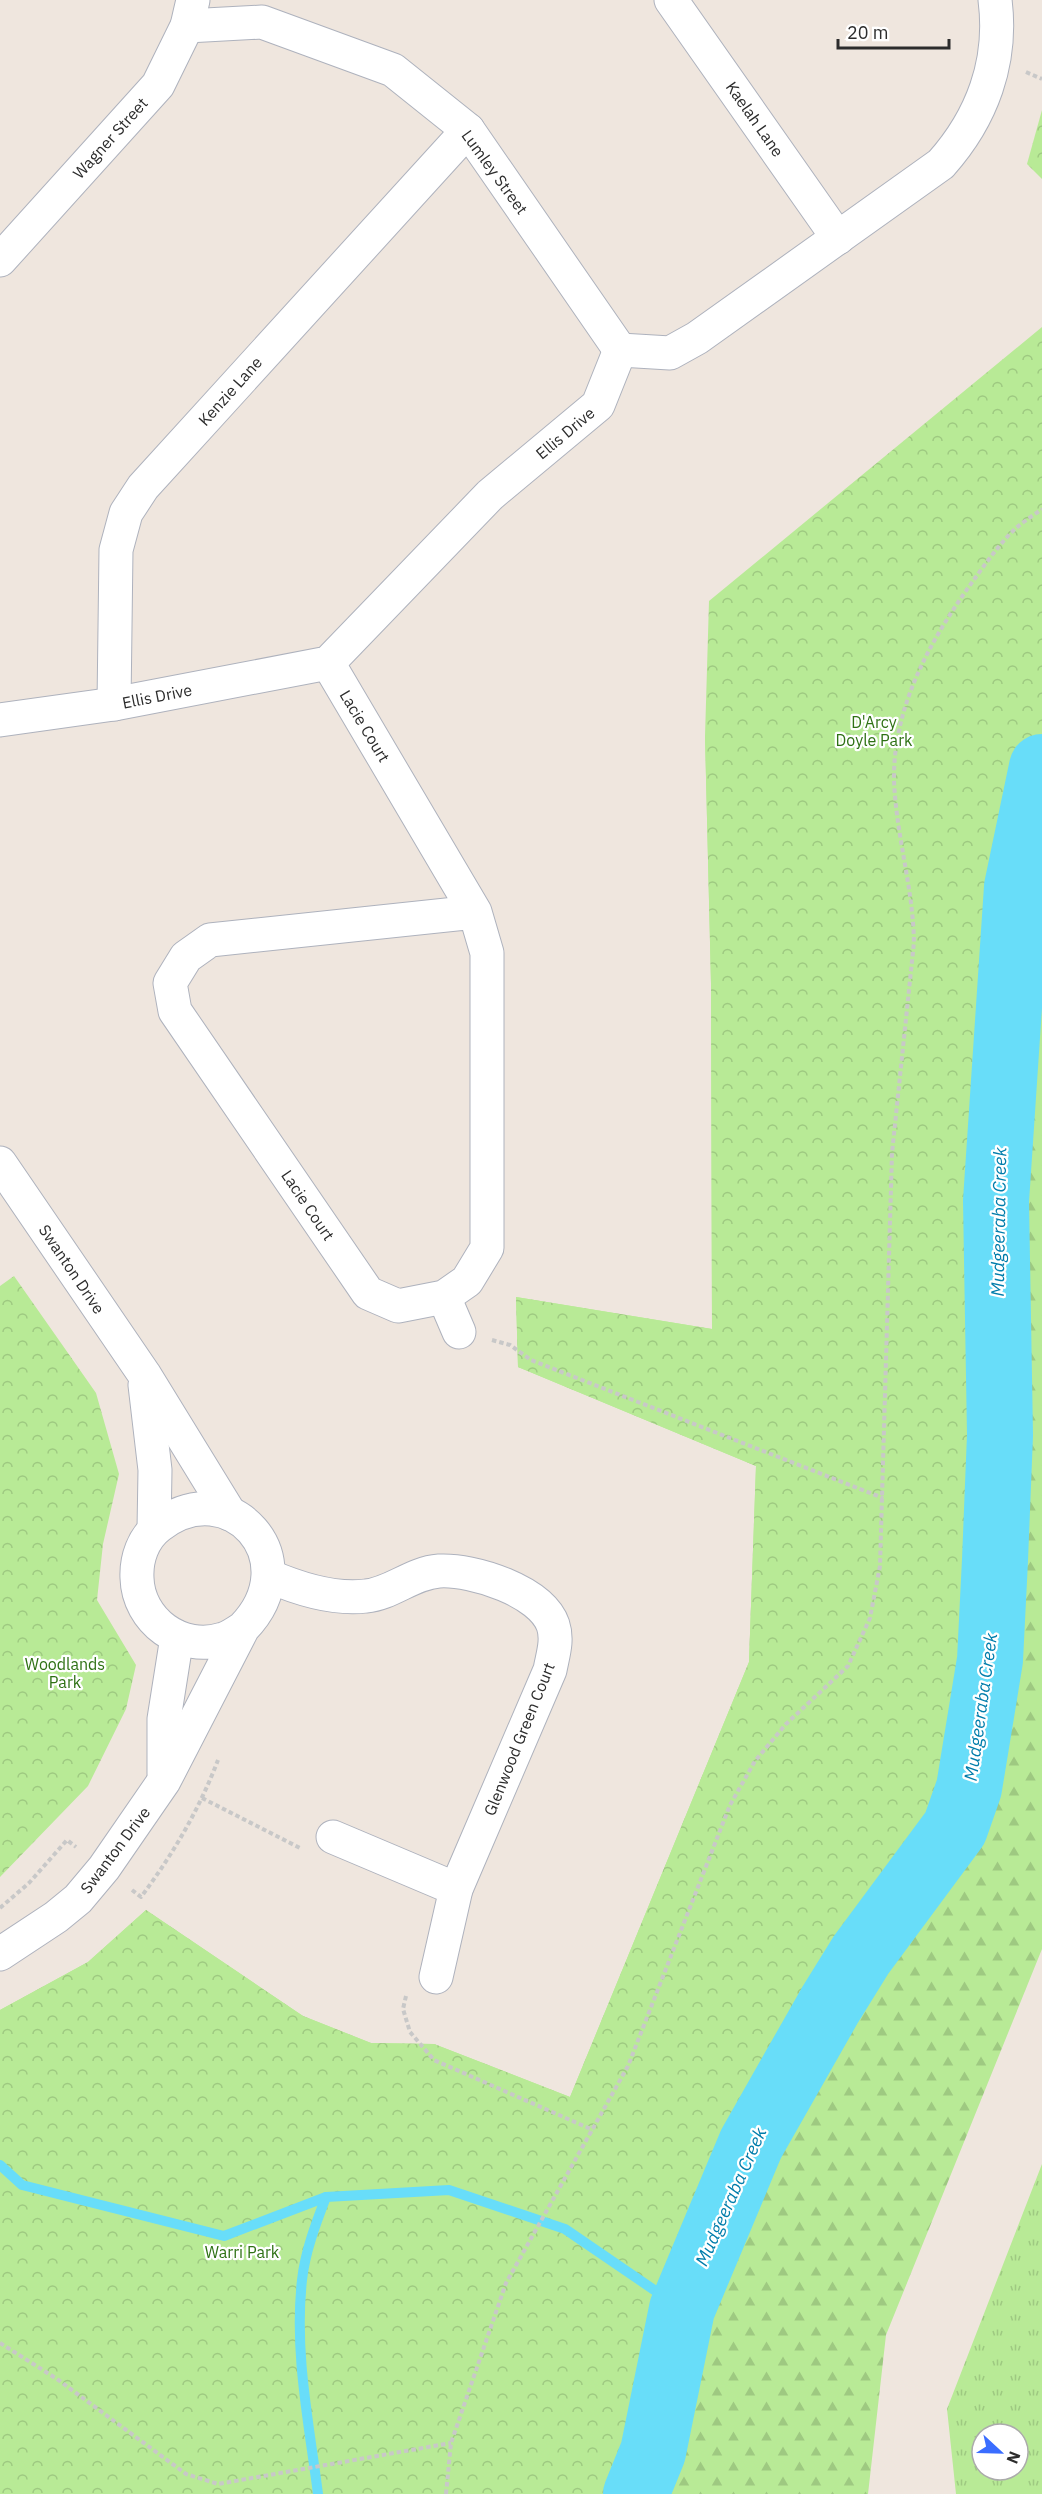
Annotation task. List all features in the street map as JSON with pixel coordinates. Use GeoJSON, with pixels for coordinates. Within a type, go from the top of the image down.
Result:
{"type":"FeatureCollection","features":[{"type":"Feature","properties":{"kind":"street","name":"Kaelah Lane"},"geometry":{"type":"LineString","coordinates":[[671,0],[838,238]]}},
{"type":"Feature","properties":{"kind":"street"},"geometry":{"type":"LineString","coordinates":[[620,350],[670,353],[697,338],[941,164],[960,143],[977,115],[989,84],[996,50],[995,0]]}},
{"type":"Feature","properties":{"kind":"street","name":"Lumley Street"},"geometry":{"type":"LineString","coordinates":[[190,13],[262,22],[393,70],[468,130],[620,350]]}},
{"type":"Feature","properties":{"kind":"street","name":"Wagner Street"},"geometry":{"type":"LineString","coordinates":[[0,260],[158,86],[190,13]]}},
{"type":"Feature","properties":{"kind":"street","name":"Kenzie Lane"},"geometry":{"type":"LineString","coordinates":[[114,704],[116,549],[126,513],[143,487],[468,130]]}},
{"type":"Feature","properties":{"kind":"street","name":"Ellis Drive"},"geometry":{"type":"LineString","coordinates":[[0,720],[114,704],[328,663],[490,495],[598,405],[620,350]]}},
{"type":"Feature","properties":{"kind":"street","name":"Lacie Court"},"geometry":{"type":"LineString","coordinates":[[328,663],[475,912],[487,953],[487,1248],[467,1281],[444,1298],[398,1306],[368,1293],[175,1011],[170,983],[186,957],[210,940],[475,912]]}},
{"type":"Feature","properties":{"kind":"street","name":"Swanton Drive"},"geometry":{"type":"LineString","coordinates":[[0,1163],[144,1374],[230,1514],[246,1524],[258,1539],[267,1557],[269,1576],[266,1596],[257,1614],[243,1629],[164,1781],[104,1868],[78,1899],[56,1917],[0,1954]]}},
{"type":"Feature","properties":{"kind":"street"},"geometry":{"type":"LineString","coordinates":[[444,1298],[459,1332]]}},
{"type":"Feature","properties":{"kind":"street","name":"Swanton Drive"},"geometry":{"type":"LineString","coordinates":[[144,1374],[155,1470],[154,1529],[142,1547],[136,1568],[137,1590],[145,1610],[159,1626],[177,1637],[200,1642],[222,1639],[243,1629]]}},
{"type":"Feature","properties":{"kind":"street"},"geometry":{"type":"LineString","coordinates":[[154,1529],[171,1517],[189,1510],[210,1509],[230,1514]]}},
{"type":"Feature","properties":{"kind":"street","name":"Glenwood Green Court"},"geometry":{"type":"LineString","coordinates":[[269,1576],[296,1588],[333,1595],[368,1596],[412,1577],[439,1571],[473,1574],[520,1592],[540,1603],[553,1623],[556,1639],[550,1670],[456,1889],[436,1977]]}},
{"type":"Feature","properties":{"kind":"street"},"geometry":{"type":"LineString","coordinates":[[164,1781],[164,1719],[177,1637]]}},
{"type":"Feature","properties":{"kind":"street"},"geometry":{"type":"LineString","coordinates":[[333,1837],[456,1889]]}},
{"type":"Feature","properties":{"kind":"path"},"geometry":{"type":"LineString","coordinates":[[446,2494],[451,2443],[506,2283],[628,2066],[730,1805],[761,1754],[786,1724],[848,1666],[870,1618],[880,1566],[892,1153],[914,942],[914,913],[898,823],[894,779],[898,736],[918,671],[938,631],[994,554],[1017,528],[1042,509]]}},
{"type":"Feature","properties":{"kind":"path"},"geometry":{"type":"LineString","coordinates":[[459,1332],[510,1345],[531,1359],[883,1498]]}},
{"type":"Feature","properties":{"kind":"path"},"geometry":{"type":"LineString","coordinates":[[436,1977],[407,1991],[404,2009],[410,2032],[434,2060],[593,2130]]}},
{"type":"Feature","properties":{"kind":"path"},"geometry":{"type":"LineString","coordinates":[[0,2343],[57,2379],[186,2474],[218,2484],[451,2443]]}},
{"type":"Feature","properties":{"kind":"green space"},"geometry":{"type":"Polygon","coordinates":[[[1042,110],[1042,179],[1027,164],[1042,110]]]}},
{"type":"Feature","properties":{"kind":"green space","name":"D'Arcy Doyle Park"},"geometry":{"type":"Polygon","coordinates":[[[1042,327],[1042,767],[1017,887],[996,1201],[1000,1435],[990,1660],[969,1788],[955,1828],[861,1955],[751,2144],[682,2309],[653,2452],[636,2494],[0,2494],[0,2010],[88,1962],[146,1910],[303,2016],[371,2043],[434,2044],[570,2097],[749,1662],[756,1466],[518,1367],[516,1297],[712,1329],[711,983],[705,736],[709,601],[1042,327]]]}},
{"type":"Feature","properties":{"kind":"green space","name":"Warri Park"},"geometry":{"type":"Polygon","coordinates":[[[1042,356],[1042,1949],[886,2335],[868,2494],[470,2494],[0,2010],[88,1962],[146,1910],[303,2016],[371,2043],[434,2044],[570,2097],[749,1662],[756,1466],[518,1367],[516,1297],[712,1329],[711,983],[705,736],[1042,356]]]}},
{"type":"Feature","properties":{"kind":"green space","name":"Woodlands Park"},"geometry":{"type":"Polygon","coordinates":[[[14,1276],[96,1393],[119,1474],[103,1544],[97,1600],[136,1665],[126,1709],[88,1786],[0,1877],[0,1286],[14,1276]]]}},
{"type":"Feature","properties":{"kind":"green space"},"geometry":{"type":"Polygon","coordinates":[[[1042,2164],[1042,2494],[956,2494],[947,2409],[1042,2164]]]}},
{"type":"Feature","properties":{"kind":"waterway","name":"Mudgeeraba Creek"},"geometry":{"type":"LineString","coordinates":[[636,2494],[653,2452],[682,2309],[751,2144],[861,1955],[955,1828],[969,1788],[990,1660],[1000,1435],[996,1201],[1017,887],[1042,767]]}},
{"type":"Feature","properties":{"kind":"waterway"},"geometry":{"type":"LineString","coordinates":[[0,2165],[22,2185],[224,2236],[326,2197],[449,2190],[565,2229],[682,2309]]}},
{"type":"Feature","properties":{"kind":"waterway"},"geometry":{"type":"LineString","coordinates":[[318,2494],[301,2361],[300,2307],[306,2259],[326,2197]]}}]}
